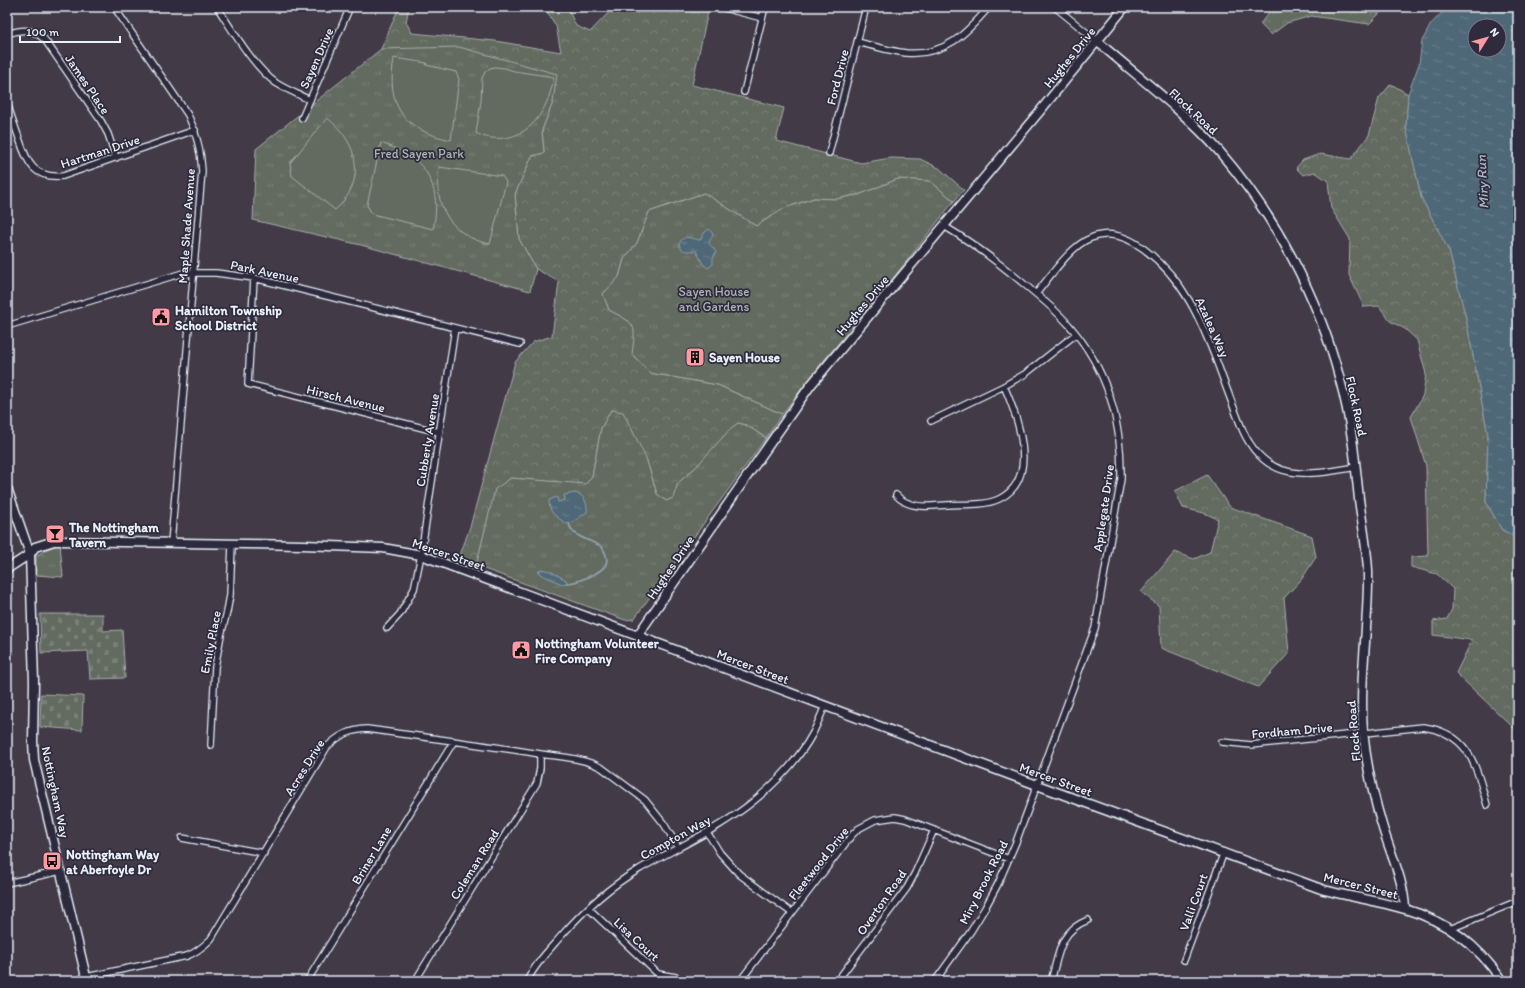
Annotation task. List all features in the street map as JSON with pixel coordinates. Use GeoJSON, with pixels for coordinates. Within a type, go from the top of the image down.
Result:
{"type":"FeatureCollection","features":[{"type":"Feature","properties":{"kind":"street","name":"Maple Shade Avenue"},"geometry":{"type":"LineString","coordinates":[[114,7],[188,115],[195,130],[199,144],[202,171],[171,542]]}},
{"type":"Feature","properties":{"kind":"street"},"geometry":{"type":"LineString","coordinates":[[217,7],[257,65],[265,74],[288,90],[310,100]]}},
{"type":"Feature","properties":{"kind":"street","name":"Sayen Drive"},"geometry":{"type":"LineString","coordinates":[[302,118],[350,7]]}},
{"type":"Feature","properties":{"kind":"street"},"geometry":{"type":"LineString","coordinates":[[720,7],[762,18]]}},
{"type":"Feature","properties":{"kind":"street"},"geometry":{"type":"LineString","coordinates":[[744,92],[765,7]]}},
{"type":"Feature","properties":{"kind":"street","name":"Ford Drive"},"geometry":{"type":"LineString","coordinates":[[829,153],[866,7]]}},
{"type":"Feature","properties":{"kind":"street"},"geometry":{"type":"LineString","coordinates":[[857,42],[905,52],[929,52],[950,44],[960,38],[972,28],[989,7]]}},
{"type":"Feature","properties":{"kind":"street","name":"Flock Road"},"geometry":{"type":"LineString","coordinates":[[1056,7],[1175,108],[1210,142],[1252,193],[1284,242],[1310,292],[1332,350],[1351,432],[1368,570],[1367,614],[1362,675],[1364,734],[1376,803],[1403,890],[1405,909]]}},
{"type":"Feature","properties":{"kind":"street","name":"Hughes Drive"},"geometry":{"type":"LineString","coordinates":[[638,635],[810,386],[1125,7]]}},
{"type":"Feature","properties":{"kind":"street","name":"James Place"},"geometry":{"type":"LineString","coordinates":[[7,34],[20,30],[28,30],[40,35],[45,40],[101,121],[108,134],[116,158]]}},
{"type":"Feature","properties":{"kind":"street","name":"Hartman Drive"},"geometry":{"type":"LineString","coordinates":[[7,103],[26,157],[34,169],[41,173],[55,177],[63,176],[195,130]]}},
{"type":"Feature","properties":{"kind":"street","name":"Applegate Drive"},"geometry":{"type":"LineString","coordinates":[[944,226],[985,252],[1055,311],[1076,334],[1098,368],[1111,399],[1120,435],[1122,479],[1095,628],[1037,785]]}},
{"type":"Feature","properties":{"kind":"street","name":"Azalea Way"},"geometry":{"type":"LineString","coordinates":[[1036,294],[1075,248],[1090,238],[1099,235],[1117,235],[1134,242],[1159,262],[1171,274],[1190,301],[1206,333],[1248,442],[1260,457],[1280,469],[1300,474],[1312,474],[1356,467]]}},
{"type":"Feature","properties":{"kind":"street","name":"Park Avenue"},"geometry":{"type":"LineString","coordinates":[[7,326],[183,273],[193,272],[228,274],[254,278],[520,344]]}},
{"type":"Feature","properties":{"kind":"street","name":"Hirsch Avenue"},"geometry":{"type":"LineString","coordinates":[[254,278],[248,384],[439,432]]}},
{"type":"Feature","properties":{"kind":"street","name":"Cubberly Avenue"},"geometry":{"type":"LineString","coordinates":[[387,628],[400,614],[414,589],[421,555],[455,328]]}},
{"type":"Feature","properties":{"kind":"street"},"geometry":{"type":"LineString","coordinates":[[931,421],[1004,386],[1040,364],[1076,334]]}},
{"type":"Feature","properties":{"kind":"street"},"geometry":{"type":"LineString","coordinates":[[896,495],[905,503],[919,507],[991,502],[1006,495],[1012,489],[1017,482],[1023,466],[1022,440],[1014,409],[1004,386]]}},
{"type":"Feature","properties":{"kind":"street","name":"Nottingham Way"},"geometry":{"type":"LineString","coordinates":[[7,488],[30,554],[34,682],[34,760],[86,979]]}},
{"type":"Feature","properties":{"kind":"street","name":"Mercer Street"},"geometry":{"type":"LineString","coordinates":[[7,569],[30,554],[35,547],[54,541],[171,542],[383,548],[421,555],[1037,785],[1224,852],[1324,890],[1405,909],[1421,915],[1450,929],[1474,946],[1485,957],[1502,981]]}},
{"type":"Feature","properties":{"kind":"street","name":"Emily Place"},"geometry":{"type":"LineString","coordinates":[[211,745],[215,667],[229,601],[232,544]]}},
{"type":"Feature","properties":{"kind":"street","name":"Compton Way"},"geometry":{"type":"LineString","coordinates":[[527,981],[533,970],[557,940],[588,908],[618,883],[678,847],[707,832],[756,800],[787,769],[812,734],[825,706]]}},
{"type":"Feature","properties":{"kind":"street","name":"Fordham Drive"},"geometry":{"type":"LineString","coordinates":[[1222,742],[1251,745],[1423,727],[1433,729],[1452,736],[1463,746],[1472,758],[1487,804]]}},
{"type":"Feature","properties":{"kind":"street","name":"Acres Drive"},"geometry":{"type":"LineString","coordinates":[[86,979],[187,956],[198,950],[211,939],[327,747],[341,735],[357,729],[367,729],[454,741],[586,761],[602,768],[645,800],[664,824],[678,847]]}},
{"type":"Feature","properties":{"kind":"street","name":"Briner Lane"},"geometry":{"type":"LineString","coordinates":[[307,981],[454,741]]}},
{"type":"Feature","properties":{"kind":"street","name":"Coleman Road"},"geometry":{"type":"LineString","coordinates":[[415,981],[536,783],[540,772],[540,754]]}},
{"type":"Feature","properties":{"kind":"street","name":"Miry Brook Road"},"geometry":{"type":"LineString","coordinates":[[936,980],[971,931],[985,908],[1009,859],[1037,785]]}},
{"type":"Feature","properties":{"kind":"street","name":"Fleetwood Drive"},"geometry":{"type":"LineString","coordinates":[[740,981],[851,836],[866,823],[885,817],[905,819],[1009,859]]}},
{"type":"Feature","properties":{"kind":"street","name":"Overton Road"},"geometry":{"type":"LineString","coordinates":[[837,981],[907,888],[934,830]]}},
{"type":"Feature","properties":{"kind":"street"},"geometry":{"type":"LineString","coordinates":[[707,832],[720,853],[739,874],[792,913]]}},
{"type":"Feature","properties":{"kind":"street"},"geometry":{"type":"LineString","coordinates":[[182,838],[264,853]]}},
{"type":"Feature","properties":{"kind":"street","name":"Valli Court"},"geometry":{"type":"LineString","coordinates":[[1184,960],[1224,852]]}},
{"type":"Feature","properties":{"kind":"street"},"geometry":{"type":"LineString","coordinates":[[7,883],[61,870]]}},
{"type":"Feature","properties":{"kind":"street"},"geometry":{"type":"LineString","coordinates":[[1450,929],[1518,901]]}},
{"type":"Feature","properties":{"kind":"street","name":"Lisa Court"},"geometry":{"type":"LineString","coordinates":[[588,908],[658,974],[676,977]]}},
{"type":"Feature","properties":{"kind":"street"},"geometry":{"type":"LineString","coordinates":[[1051,981],[1062,942],[1075,926],[1088,920]]}},
{"type":"Feature","properties":{"kind":"green space"},"geometry":{"type":"Polygon","coordinates":[[[399,7],[409,7],[406,22],[412,33],[495,41],[561,52],[556,26],[544,7],[567,7],[576,26],[590,32],[614,7],[709,7],[692,85],[784,108],[776,141],[861,163],[891,158],[920,159],[939,168],[964,190],[954,201],[930,181],[898,179],[861,194],[836,199],[814,198],[785,208],[756,226],[704,193],[649,212],[637,243],[624,259],[619,277],[604,294],[609,310],[630,322],[633,326],[634,336],[632,354],[650,373],[718,385],[782,414],[766,438],[746,425],[738,423],[695,468],[678,483],[673,499],[666,501],[657,494],[646,458],[601,428],[592,476],[586,485],[511,478],[496,489],[476,566],[459,558],[470,527],[515,362],[533,342],[552,336],[559,282],[536,269],[519,239],[515,194],[532,156],[544,153],[542,130],[553,102],[381,49],[399,7]]]}},
{"type":"Feature","properties":{"kind":"green space"},"geometry":{"type":"Polygon","coordinates":[[[1273,7],[1386,7],[1369,24],[1311,16],[1287,23],[1271,35],[1260,24],[1273,7]]]}},
{"type":"Feature","properties":{"kind":"green space","name":"Fred Sayen Park"},"geometry":{"type":"Polygon","coordinates":[[[459,47],[557,74],[553,102],[542,130],[544,153],[532,156],[515,194],[519,239],[536,269],[530,291],[361,245],[253,220],[256,149],[381,49],[459,47]]]}},
{"type":"Feature","properties":{"kind":"green space"},"geometry":{"type":"Polygon","coordinates":[[[394,58],[427,63],[426,65],[456,72],[459,79],[451,140],[434,136],[421,130],[410,122],[402,113],[396,102],[393,90],[392,75],[394,58]]]}},
{"type":"Feature","properties":{"kind":"green space"},"geometry":{"type":"Polygon","coordinates":[[[495,67],[554,77],[548,98],[539,116],[524,131],[504,138],[490,138],[476,133],[481,101],[482,78],[485,72],[490,68],[495,67]]]}},
{"type":"Feature","properties":{"kind":"green space"},"geometry":{"type":"Polygon","coordinates":[[[1391,84],[1408,94],[1406,127],[1421,197],[1449,251],[1466,318],[1488,435],[1486,502],[1502,530],[1518,538],[1518,732],[1456,673],[1472,640],[1433,635],[1433,621],[1447,619],[1452,609],[1453,589],[1437,574],[1411,567],[1411,557],[1428,556],[1426,466],[1411,417],[1423,395],[1426,374],[1417,340],[1405,329],[1390,321],[1379,306],[1364,307],[1349,275],[1350,239],[1331,208],[1328,181],[1315,172],[1303,175],[1296,168],[1303,160],[1320,154],[1351,159],[1369,135],[1379,98],[1391,84]]]}},
{"type":"Feature","properties":{"kind":"green space"},"geometry":{"type":"Polygon","coordinates":[[[327,118],[338,128],[346,139],[352,150],[355,162],[355,175],[352,187],[345,199],[335,210],[292,176],[290,163],[327,118]]]}},
{"type":"Feature","properties":{"kind":"green space"},"geometry":{"type":"Polygon","coordinates":[[[381,143],[402,152],[423,167],[435,196],[436,207],[433,229],[372,214],[367,205],[381,143]]]}},
{"type":"Feature","properties":{"kind":"green space"},"geometry":{"type":"Polygon","coordinates":[[[439,167],[502,176],[506,182],[490,244],[465,234],[455,227],[448,217],[442,206],[439,194],[439,167]]]}},
{"type":"Feature","properties":{"kind":"green space","name":"Sayen House and Gardens"},"geometry":{"type":"Polygon","coordinates":[[[898,179],[930,181],[954,201],[883,291],[826,358],[782,414],[718,385],[650,373],[632,354],[634,330],[630,322],[609,310],[603,294],[619,277],[624,259],[637,243],[649,212],[704,193],[756,226],[785,208],[814,198],[836,199],[861,194],[898,179]]]}},
{"type":"Feature","properties":{"kind":"green space"},"geometry":{"type":"Polygon","coordinates":[[[611,410],[623,412],[646,458],[657,494],[666,501],[673,498],[678,483],[695,468],[731,428],[738,423],[746,425],[766,438],[634,619],[625,620],[476,566],[495,489],[511,478],[586,484],[592,476],[601,428],[611,410]]]}},
{"type":"Feature","properties":{"kind":"green space"},"geometry":{"type":"Polygon","coordinates":[[[1207,475],[1230,507],[1312,536],[1316,557],[1301,580],[1284,598],[1289,653],[1258,687],[1161,648],[1159,606],[1141,592],[1175,552],[1194,559],[1210,552],[1218,519],[1204,513],[1183,508],[1175,491],[1207,475]]]}},
{"type":"Feature","properties":{"kind":"green space"},"geometry":{"type":"Polygon","coordinates":[[[60,544],[63,577],[36,575],[36,556],[47,549],[60,544]]]}},
{"type":"Feature","properties":{"kind":"green space"},"geometry":{"type":"Polygon","coordinates":[[[40,614],[103,614],[103,631],[122,630],[125,678],[90,679],[88,651],[41,653],[40,614]]]}},
{"type":"Feature","properties":{"kind":"green space"},"geometry":{"type":"Polygon","coordinates":[[[41,694],[83,696],[82,730],[40,727],[41,694]]]}},
{"type":"Feature","properties":{"kind":"water","name":"Miry Run"},"geometry":{"type":"Polygon","coordinates":[[[1447,7],[1518,7],[1518,538],[1502,530],[1486,502],[1488,435],[1466,318],[1449,251],[1421,197],[1406,127],[1408,94],[1419,64],[1422,41],[1431,24],[1447,7]]]}},
{"type":"Feature","properties":{"kind":"water"},"geometry":{"type":"Polygon","coordinates":[[[709,229],[713,234],[709,243],[716,252],[713,258],[713,264],[708,268],[703,264],[696,251],[686,251],[680,247],[679,244],[685,238],[700,240],[709,229]]]}},
{"type":"Feature","properties":{"kind":"water"},"geometry":{"type":"Polygon","coordinates":[[[575,493],[581,495],[585,500],[587,512],[573,522],[566,524],[552,512],[549,505],[549,500],[557,497],[558,502],[565,500],[564,495],[575,493]]]}},
{"type":"Feature","properties":{"kind":"water"},"geometry":{"type":"Polygon","coordinates":[[[541,569],[550,571],[566,580],[567,583],[562,584],[540,574],[538,572],[541,569]]]}},
{"type":"Feature","properties":{"kind":"waterway"},"geometry":{"type":"LineString","coordinates":[[567,583],[578,581],[598,572],[607,562],[607,558],[602,547],[577,535],[573,532],[569,523]]}},
{"type":"Feature","properties":{"kind":"place","name":"Hamilton Township School District"},"geometry":{"type":"Point","coordinates":[161,317]}},
{"type":"Feature","properties":{"kind":"place","name":"Sayen House"},"geometry":{"type":"Point","coordinates":[695,357]}},
{"type":"Feature","properties":{"kind":"place","name":"The Nottingham Tavern"},"geometry":{"type":"Point","coordinates":[55,534]}},
{"type":"Feature","properties":{"kind":"place","name":"Nottingham Volunteer Fire Company"},"geometry":{"type":"Point","coordinates":[521,650]}},
{"type":"Feature","properties":{"kind":"place","name":"Nottingham Way at Aberfoyle Dr"},"geometry":{"type":"Point","coordinates":[52,861]}}]}
